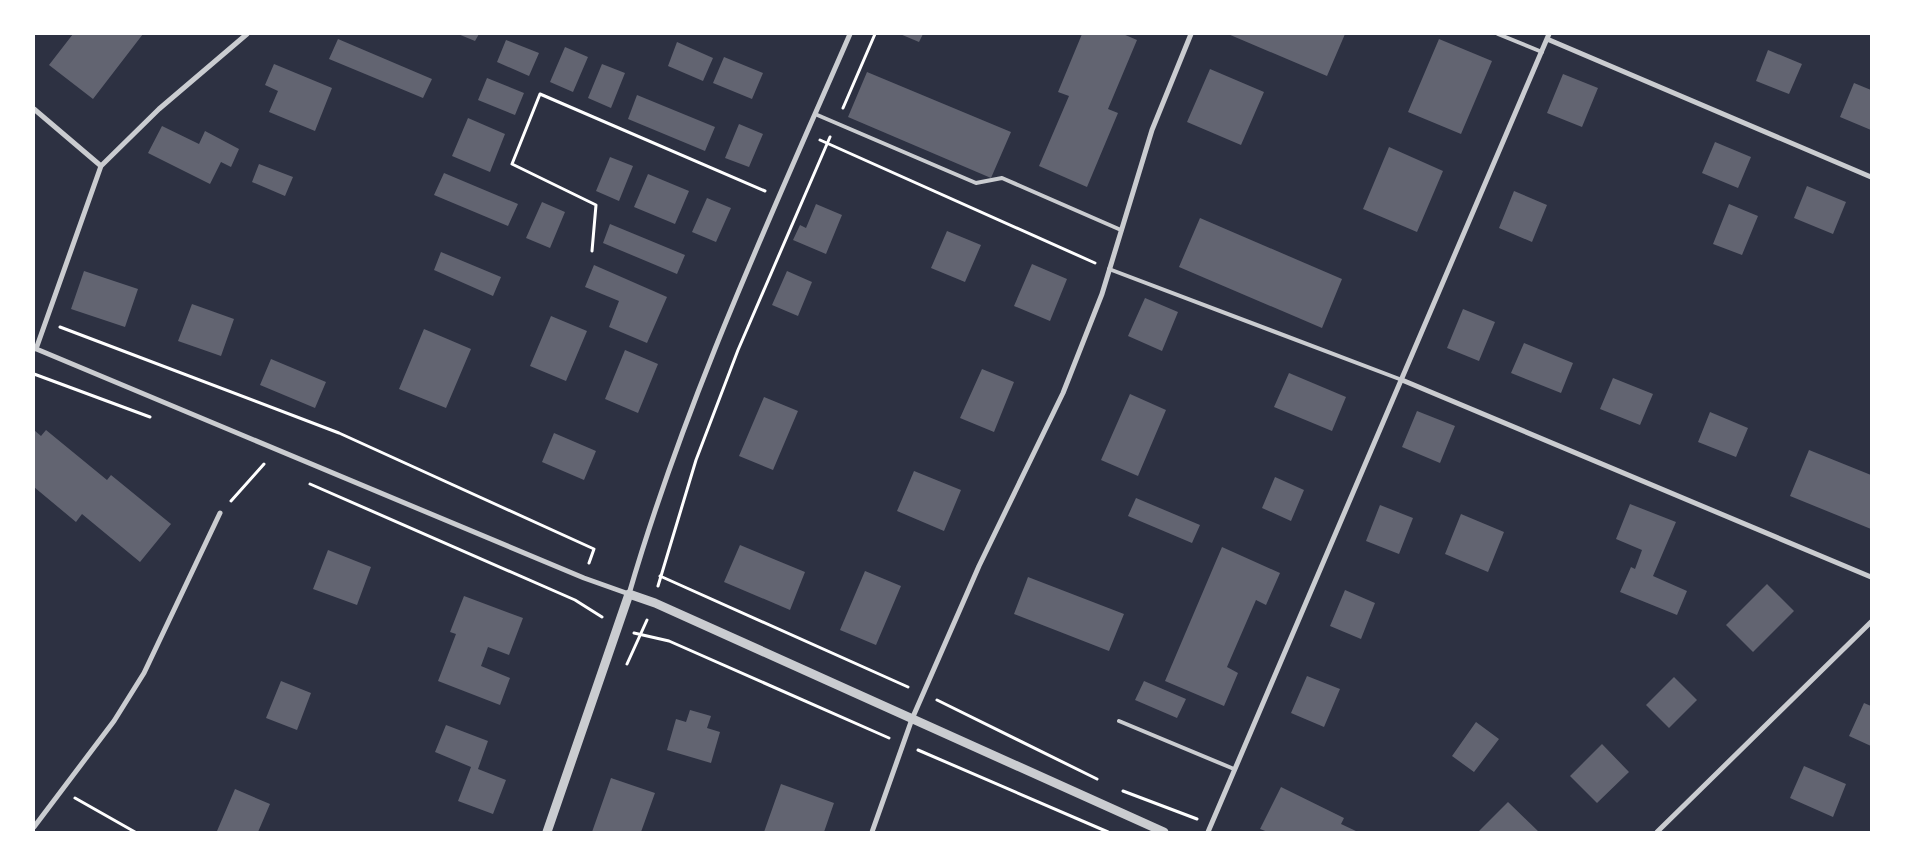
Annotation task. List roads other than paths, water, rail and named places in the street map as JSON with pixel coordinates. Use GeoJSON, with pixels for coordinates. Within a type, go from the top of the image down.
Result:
{"type":"FeatureCollection","features":[{"type":"Feature","properties":{"kind":"street"},"geometry":{"type":"LineString","coordinates":[[246,34],[158,109],[101,166],[35,349],[584,578],[655,603],[1164,832]]}},
{"type":"Feature","properties":{"kind":"street"},"geometry":{"type":"LineString","coordinates":[[547,832],[680,436],[779,197],[850,34]]}},
{"type":"Feature","properties":{"kind":"street"},"geometry":{"type":"LineString","coordinates":[[872,832],[901,743],[979,566],[1063,393],[1109,269],[1152,130],[1191,34]]}},
{"type":"Feature","properties":{"kind":"street"},"geometry":{"type":"LineString","coordinates":[[1208,832],[1548,36],[1871,177]]}},
{"type":"Feature","properties":{"kind":"street"},"geometry":{"type":"LineString","coordinates":[[34,109],[101,166]]}},
{"type":"Feature","properties":{"kind":"street"},"geometry":{"type":"LineString","coordinates":[[1402,380],[1871,577]]}},
{"type":"Feature","properties":{"kind":"street"},"geometry":{"type":"LineString","coordinates":[[34,826],[114,721],[144,673],[220,513]]}},
{"type":"Feature","properties":{"kind":"street"},"geometry":{"type":"LineString","coordinates":[[1657,832],[1871,622]]}},
{"type":"Feature","properties":{"kind":"lane"},"geometry":{"type":"LineString","coordinates":[[1498,34],[1542,52]]}},
{"type":"Feature","properties":{"kind":"lane"},"geometry":{"type":"LineString","coordinates":[[815,114],[976,183],[1002,178],[1121,230]]}},
{"type":"Feature","properties":{"kind":"lane"},"geometry":{"type":"LineString","coordinates":[[1109,269],[1402,380]]}},
{"type":"Feature","properties":{"kind":"lane"},"geometry":{"type":"LineString","coordinates":[[1120,721],[1234,769]]}}]}
